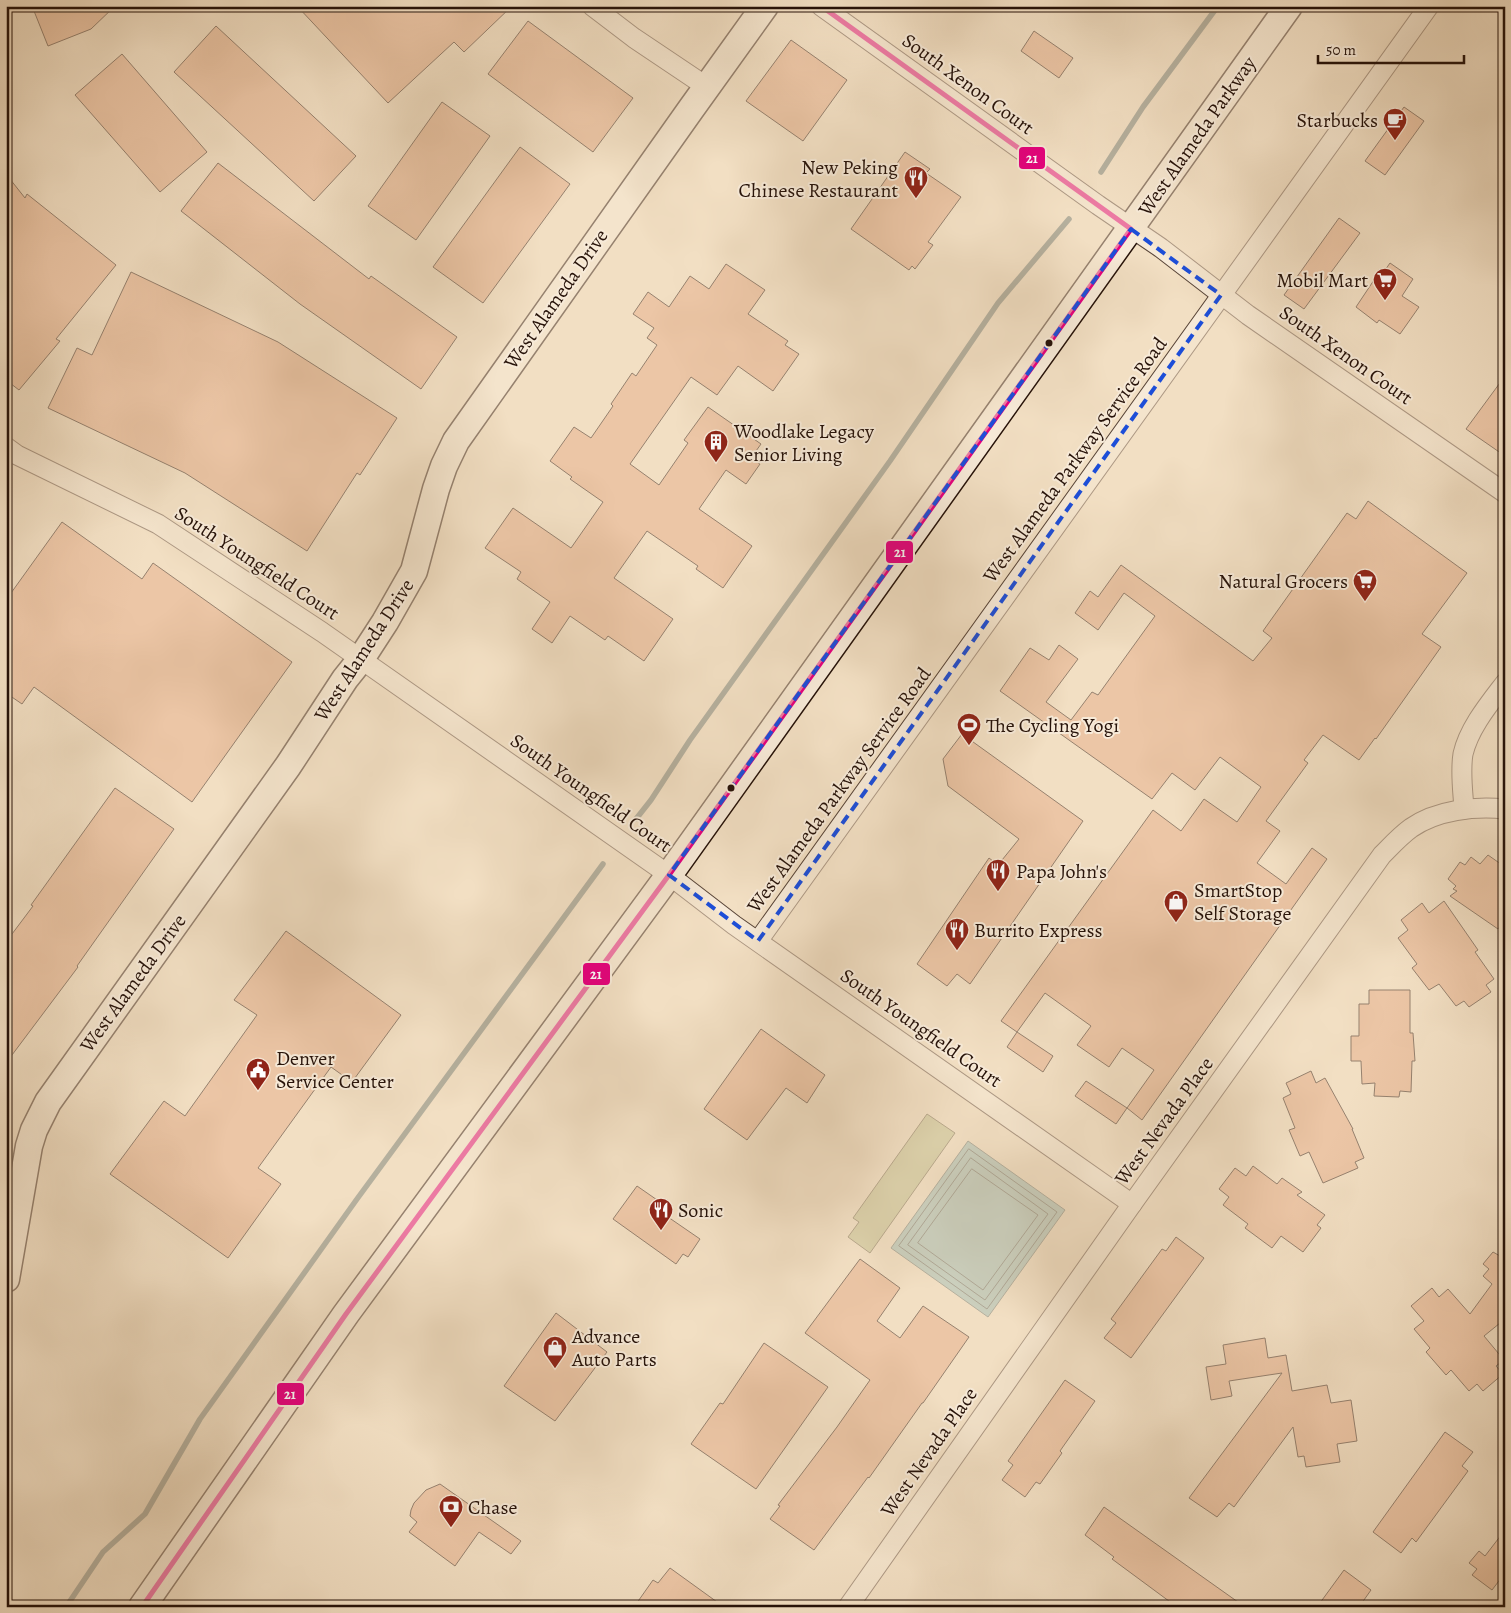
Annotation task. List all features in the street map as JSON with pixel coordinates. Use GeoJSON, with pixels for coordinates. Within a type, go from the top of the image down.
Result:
{"type":"FeatureCollection","features":[{"type":"Feature","properties":{"kind":"main road","name":"West Alameda Drive"},"geometry":{"type":"LineString","coordinates":[[6,1279],[29,1146],[34,1130],[48,1102],[288,766],[345,679],[361,660],[404,592],[414,571],[444,466],[456,441],[765,6]]}},
{"type":"Feature","properties":{"kind":"main road","name":"West Alameda Parkway"},"geometry":{"type":"LineString","coordinates":[[142,1607],[346,1314],[669,875],[1289,6]]}},
{"type":"Feature","properties":{"kind":"street"},"geometry":{"type":"LineString","coordinates":[[592,6],[634,38],[707,87]]}},
{"type":"Feature","properties":{"kind":"street","name":"South Xenon Court"},"geometry":{"type":"LineString","coordinates":[[821,6],[1160,248],[1221,295],[1505,493]]}},
{"type":"Feature","properties":{"kind":"street","name":"West Alameda Parkway Service Road"},"geometry":{"type":"LineString","coordinates":[[758,941],[1429,6]]}},
{"type":"Feature","properties":{"kind":"street","name":"South Youngfield Court"},"geometry":{"type":"LineString","coordinates":[[6,447],[158,524],[322,632],[669,875],[758,941],[1132,1204]]}},
{"type":"Feature","properties":{"kind":"street"},"geometry":{"type":"LineString","coordinates":[[1464,809],[1463,755],[1468,738],[1505,682]]}},
{"type":"Feature","properties":{"kind":"street","name":"West Nevada Place"},"geometry":{"type":"LineString","coordinates":[[848,1607],[1132,1204],[1382,855],[1411,828],[1444,814],[1464,809],[1490,807],[1505,809]]}},
{"type":"Feature","properties":{"kind":"highlighted area"},"geometry":{"type":"Polygon","coordinates":[[[1131,229],[1221,295],[758,941],[669,875],[1131,229]]]}},
{"type":"Feature","properties":{"kind":"shaded area"},"geometry":{"type":"Polygon","coordinates":[[[927,1114],[955,1133],[870,1253],[848,1237],[859,1222],[853,1218],[927,1114]]]}},
{"type":"Feature","properties":{"kind":"water"},"geometry":{"type":"Polygon","coordinates":[[[968,1141],[1065,1210],[988,1317],[891,1248],[968,1141]]]}},
{"type":"Feature","properties":{"kind":"building"},"geometry":{"type":"Polygon","coordinates":[[[32,6],[115,6],[91,29],[48,46],[32,6]]]}},
{"type":"Feature","properties":{"kind":"building"},"geometry":{"type":"Polygon","coordinates":[[[297,6],[512,6],[464,52],[454,42],[388,103],[297,6]]]}},
{"type":"Feature","properties":{"kind":"building"},"geometry":{"type":"Polygon","coordinates":[[[528,21],[633,98],[593,152],[488,74],[528,21]]]}},
{"type":"Feature","properties":{"kind":"building"},"geometry":{"type":"Polygon","coordinates":[[[216,26],[356,156],[314,201],[174,72],[216,26]]]}},
{"type":"Feature","properties":{"kind":"building"},"geometry":{"type":"Polygon","coordinates":[[[1034,31],[1073,58],[1059,78],[1021,51],[1034,31]]]}},
{"type":"Feature","properties":{"kind":"building"},"geometry":{"type":"Polygon","coordinates":[[[791,40],[847,80],[803,141],[746,101],[791,40]]]}},
{"type":"Feature","properties":{"kind":"building"},"geometry":{"type":"Polygon","coordinates":[[[122,54],[207,152],[160,192],[75,95],[122,54]]]}},
{"type":"Feature","properties":{"kind":"building"},"geometry":{"type":"Polygon","coordinates":[[[442,102],[490,136],[416,240],[368,206],[442,102]]]}},
{"type":"Feature","properties":{"kind":"building","name":"Starbucks"},"geometry":{"type":"Polygon","coordinates":[[[1404,107],[1424,121],[1385,175],[1365,161],[1404,107]]]}},
{"type":"Feature","properties":{"kind":"building"},"geometry":{"type":"Polygon","coordinates":[[[520,147],[570,184],[483,303],[433,267],[520,147]]]}},
{"type":"Feature","properties":{"kind":"building"},"geometry":{"type":"Polygon","coordinates":[[[905,152],[930,169],[926,173],[961,197],[928,242],[933,245],[915,269],[912,266],[909,270],[851,229],[905,152]]]}},
{"type":"Feature","properties":{"kind":"building"},"geometry":{"type":"Polygon","coordinates":[[[218,163],[369,279],[371,276],[457,337],[421,389],[300,304],[181,211],[218,163]]]}},
{"type":"Feature","properties":{"kind":"building"},"geometry":{"type":"Polygon","coordinates":[[[6,174],[25,198],[27,194],[116,265],[56,339],[60,341],[19,390],[6,380],[6,174]]]}},
{"type":"Feature","properties":{"kind":"building"},"geometry":{"type":"Polygon","coordinates":[[[1339,218],[1360,233],[1304,309],[1284,295],[1339,218]]]}},
{"type":"Feature","properties":{"kind":"building","name":"Mobil Mart"},"geometry":{"type":"Polygon","coordinates":[[[1390,263],[1413,279],[1402,296],[1419,307],[1400,334],[1379,320],[1377,323],[1356,307],[1378,274],[1381,276],[1390,263]]]}},
{"type":"Feature","properties":{"kind":"building","name":"Woodlake Legacy Senior Living"},"geometry":{"type":"Polygon","coordinates":[[[726,264],[765,290],[748,314],[788,341],[785,345],[799,354],[773,391],[738,366],[717,395],[691,377],[630,464],[659,485],[688,443],[684,440],[708,407],[761,444],[751,458],[760,464],[746,484],[726,470],[699,509],[752,546],[723,588],[696,569],[698,566],[647,531],[614,578],[673,619],[644,661],[608,636],[605,640],[570,616],[552,643],[532,629],[550,602],[517,579],[521,572],[485,548],[513,508],[571,548],[603,502],[570,479],[572,477],[550,461],[574,427],[591,438],[613,406],[611,404],[632,373],[636,376],[657,345],[647,338],[654,328],[633,314],[648,292],[669,307],[690,276],[709,289],[726,264]]]}},
{"type":"Feature","properties":{"kind":"building"},"geometry":{"type":"Polygon","coordinates":[[[131,272],[278,342],[397,418],[360,475],[357,473],[307,551],[185,473],[48,408],[77,348],[92,355],[131,272]]]}},
{"type":"Feature","properties":{"kind":"building"},"geometry":{"type":"Polygon","coordinates":[[[1505,376],[1505,456],[1466,429],[1505,376]]]}},
{"type":"Feature","properties":{"kind":"building"},"geometry":{"type":"Polygon","coordinates":[[[1368,501],[1467,573],[1422,634],[1441,647],[1359,760],[1323,735],[1304,760],[1308,763],[1266,821],[1280,831],[1257,863],[1286,884],[1312,848],[1327,859],[1142,1120],[1127,1108],[1154,1070],[1122,1048],[1109,1067],[1077,1045],[1091,1026],[1045,993],[1017,1032],[1001,1021],[1153,810],[1181,831],[1204,799],[1237,822],[1261,787],[1220,757],[1195,790],[1172,773],[1152,799],[1000,691],[1030,648],[1049,660],[1059,645],[1078,659],[1046,702],[1071,720],[1092,692],[1098,695],[1155,616],[1124,593],[1098,630],[1075,613],[1090,591],[1098,597],[1121,565],[1253,661],[1272,638],[1263,631],[1347,513],[1356,519],[1368,501]]]}},
{"type":"Feature","properties":{"kind":"building"},"geometry":{"type":"Polygon","coordinates":[[[62,522],[142,579],[153,563],[292,662],[192,802],[34,687],[22,704],[6,693],[6,600],[62,522]]]}},
{"type":"Feature","properties":{"kind":"building"},"geometry":{"type":"Polygon","coordinates":[[[962,734],[1083,821],[970,984],[957,974],[947,986],[917,964],[989,858],[998,865],[1019,839],[948,786],[943,759],[962,734]]]}},
{"type":"Feature","properties":{"kind":"building"},"geometry":{"type":"Polygon","coordinates":[[[115,788],[174,829],[78,967],[6,1063],[6,942],[115,788]]]}},
{"type":"Feature","properties":{"kind":"building"},"geometry":{"type":"Polygon","coordinates":[[[1488,855],[1505,867],[1505,920],[1498,929],[1450,896],[1457,891],[1453,889],[1456,886],[1448,879],[1460,862],[1465,865],[1471,857],[1480,864],[1488,855]]]}},
{"type":"Feature","properties":{"kind":"building"},"geometry":{"type":"Polygon","coordinates":[[[1444,901],[1478,950],[1475,952],[1494,979],[1486,985],[1491,992],[1469,1007],[1464,1001],[1456,1006],[1439,984],[1429,990],[1412,968],[1417,964],[1398,938],[1408,930],[1401,920],[1422,903],[1429,913],[1444,901]]]}},
{"type":"Feature","properties":{"kind":"building","name":"Denver Service Center"},"geometry":{"type":"Polygon","coordinates":[[[286,931],[401,1015],[352,1082],[331,1067],[258,1168],[281,1184],[228,1258],[110,1174],[164,1101],[185,1116],[257,1015],[234,1000],[286,931]]]}},
{"type":"Feature","properties":{"kind":"building"},"geometry":{"type":"Polygon","coordinates":[[[1369,990],[1410,990],[1410,1033],[1413,1033],[1415,1061],[1412,1061],[1411,1092],[1400,1091],[1399,1097],[1374,1096],[1375,1083],[1362,1084],[1361,1061],[1351,1061],[1351,1036],[1359,1036],[1359,1004],[1369,1004],[1369,990]]]}},
{"type":"Feature","properties":{"kind":"building"},"geometry":{"type":"Polygon","coordinates":[[[761,1029],[825,1075],[807,1103],[786,1088],[747,1140],[704,1109],[761,1029]]]}},
{"type":"Feature","properties":{"kind":"building"},"geometry":{"type":"Polygon","coordinates":[[[1017,1032],[1053,1056],[1043,1072],[1007,1047],[1017,1032]]]}},
{"type":"Feature","properties":{"kind":"building"},"geometry":{"type":"Polygon","coordinates":[[[1311,1071],[1316,1083],[1325,1078],[1353,1129],[1364,1158],[1355,1162],[1358,1168],[1323,1183],[1309,1152],[1300,1156],[1289,1130],[1295,1128],[1283,1098],[1291,1094],[1286,1083],[1311,1071]]]}},
{"type":"Feature","properties":{"kind":"building"},"geometry":{"type":"Polygon","coordinates":[[[1086,1081],[1127,1108],[1116,1124],[1075,1096],[1086,1081]]]}},
{"type":"Feature","properties":{"kind":"building"},"geometry":{"type":"Polygon","coordinates":[[[1253,1166],[1277,1184],[1282,1178],[1302,1192],[1297,1195],[1325,1215],[1317,1225],[1321,1228],[1303,1252],[1281,1236],[1272,1248],[1245,1228],[1248,1224],[1223,1205],[1229,1197],[1219,1189],[1235,1168],[1246,1176],[1253,1166]]]}},
{"type":"Feature","properties":{"kind":"building"},"geometry":{"type":"Polygon","coordinates":[[[637,1186],[673,1211],[668,1217],[700,1239],[688,1257],[683,1254],[676,1264],[613,1219],[637,1186]]]}},
{"type":"Feature","properties":{"kind":"building"},"geometry":{"type":"Polygon","coordinates":[[[1176,1237],[1204,1258],[1131,1358],[1104,1338],[1116,1323],[1111,1319],[1162,1249],[1166,1251],[1176,1237]]]}},
{"type":"Feature","properties":{"kind":"building"},"geometry":{"type":"Polygon","coordinates":[[[1505,1249],[1505,1319],[1484,1336],[1504,1360],[1496,1366],[1503,1374],[1483,1391],[1477,1384],[1469,1391],[1451,1370],[1446,1375],[1426,1352],[1430,1348],[1414,1329],[1424,1321],[1411,1306],[1432,1288],[1439,1297],[1448,1289],[1470,1314],[1492,1284],[1483,1276],[1489,1269],[1483,1264],[1493,1252],[1500,1256],[1505,1249]]]}},
{"type":"Feature","properties":{"kind":"building"},"geometry":{"type":"Polygon","coordinates":[[[860,1259],[900,1288],[877,1321],[900,1338],[923,1306],[969,1337],[869,1478],[814,1550],[770,1519],[780,1506],[778,1505],[870,1380],[805,1333],[860,1259]]]}},
{"type":"Feature","properties":{"kind":"building","name":"Advance Auto Parts"},"geometry":{"type":"Polygon","coordinates":[[[556,1313],[607,1352],[555,1421],[504,1386],[556,1313]]]}},
{"type":"Feature","properties":{"kind":"building"},"geometry":{"type":"Polygon","coordinates":[[[1265,1338],[1268,1358],[1286,1355],[1292,1391],[1327,1385],[1331,1403],[1351,1400],[1357,1441],[1337,1444],[1340,1462],[1306,1467],[1304,1456],[1298,1457],[1293,1427],[1234,1507],[1229,1503],[1217,1517],[1189,1498],[1282,1373],[1229,1381],[1232,1396],[1211,1400],[1206,1367],[1226,1364],[1223,1345],[1265,1338]]]}},
{"type":"Feature","properties":{"kind":"building"},"geometry":{"type":"Polygon","coordinates":[[[764,1343],[828,1387],[756,1489],[691,1444],[720,1403],[723,1404],[764,1343]]]}},
{"type":"Feature","properties":{"kind":"building"},"geometry":{"type":"Polygon","coordinates":[[[1065,1380],[1095,1401],[1060,1451],[1062,1453],[1040,1484],[1036,1482],[1025,1497],[1002,1480],[1013,1465],[1008,1461],[1065,1380]]]}},
{"type":"Feature","properties":{"kind":"building"},"geometry":{"type":"Polygon","coordinates":[[[1445,1432],[1473,1452],[1462,1466],[1468,1471],[1416,1542],[1412,1538],[1401,1553],[1373,1532],[1445,1432]]]}},
{"type":"Feature","properties":{"kind":"building"},"geometry":{"type":"Polygon","coordinates":[[[440,1484],[521,1541],[511,1554],[479,1532],[455,1566],[409,1532],[417,1522],[410,1516],[414,1503],[426,1490],[440,1484]]]}},
{"type":"Feature","properties":{"kind":"building"},"geometry":{"type":"Polygon","coordinates":[[[1104,1507],[1245,1607],[1177,1607],[1112,1559],[1114,1557],[1085,1535],[1104,1507]]]}},
{"type":"Feature","properties":{"kind":"building"},"geometry":{"type":"Polygon","coordinates":[[[1505,1530],[1505,1573],[1492,1590],[1472,1575],[1477,1569],[1469,1563],[1479,1551],[1485,1556],[1505,1530]]]}},
{"type":"Feature","properties":{"kind":"building"},"geometry":{"type":"Polygon","coordinates":[[[670,1568],[724,1607],[634,1607],[653,1580],[658,1583],[670,1568]]]}},
{"type":"Feature","properties":{"kind":"building"},"geometry":{"type":"Polygon","coordinates":[[[1344,1570],[1371,1590],[1359,1607],[1317,1607],[1344,1570]]]}},
{"type":"Feature","properties":{"kind":"waterway"},"geometry":{"type":"LineString","coordinates":[[1101,172],[1143,107],[1218,6]]}},
{"type":"Feature","properties":{"kind":"waterway"},"geometry":{"type":"LineString","coordinates":[[636,819],[651,800],[690,740],[890,461],[998,303],[1069,219]]}},
{"type":"Feature","properties":{"kind":"waterway"},"geometry":{"type":"LineString","coordinates":[[66,1607],[103,1552],[145,1514],[200,1419],[357,1199],[603,864]]}},
{"type":"Feature","properties":{"kind":"transit line","name":"21"},"geometry":{"type":"LineString","coordinates":[[142,1607],[346,1314],[669,875],[1131,229],[821,6]]}},
{"type":"Feature","properties":{"kind":"place","name":"Starbucks"},"geometry":{"type":"Point","coordinates":[1395,141]}},
{"type":"Feature","properties":{"kind":"place","name":"New Peking Chinese Restaurant"},"geometry":{"type":"Point","coordinates":[916,199]}},
{"type":"Feature","properties":{"kind":"place","name":"Mobil Mart"},"geometry":{"type":"Point","coordinates":[1385,301]}},
{"type":"Feature","properties":{"kind":"place","name":"Woodlake Legacy Senior Living"},"geometry":{"type":"Point","coordinates":[716,463]}},
{"type":"Feature","properties":{"kind":"place","name":"Natural Grocers"},"geometry":{"type":"Point","coordinates":[1365,602]}},
{"type":"Feature","properties":{"kind":"place","name":"The Cycling Yogi"},"geometry":{"type":"Point","coordinates":[969,746]}},
{"type":"Feature","properties":{"kind":"place","name":"Papa John's"},"geometry":{"type":"Point","coordinates":[998,892]}},
{"type":"Feature","properties":{"kind":"place","name":"SmartStop Self Storage"},"geometry":{"type":"Point","coordinates":[1176,923]}},
{"type":"Feature","properties":{"kind":"place","name":"Burrito Express"},"geometry":{"type":"Point","coordinates":[957,951]}},
{"type":"Feature","properties":{"kind":"place","name":"Denver Service Center"},"geometry":{"type":"Point","coordinates":[258,1091]}},
{"type":"Feature","properties":{"kind":"place","name":"Sonic"},"geometry":{"type":"Point","coordinates":[661,1231]}},
{"type":"Feature","properties":{"kind":"place","name":"Advance Auto Parts"},"geometry":{"type":"Point","coordinates":[555,1369]}},
{"type":"Feature","properties":{"kind":"place","name":"Chase"},"geometry":{"type":"Point","coordinates":[451,1528]}}]}
